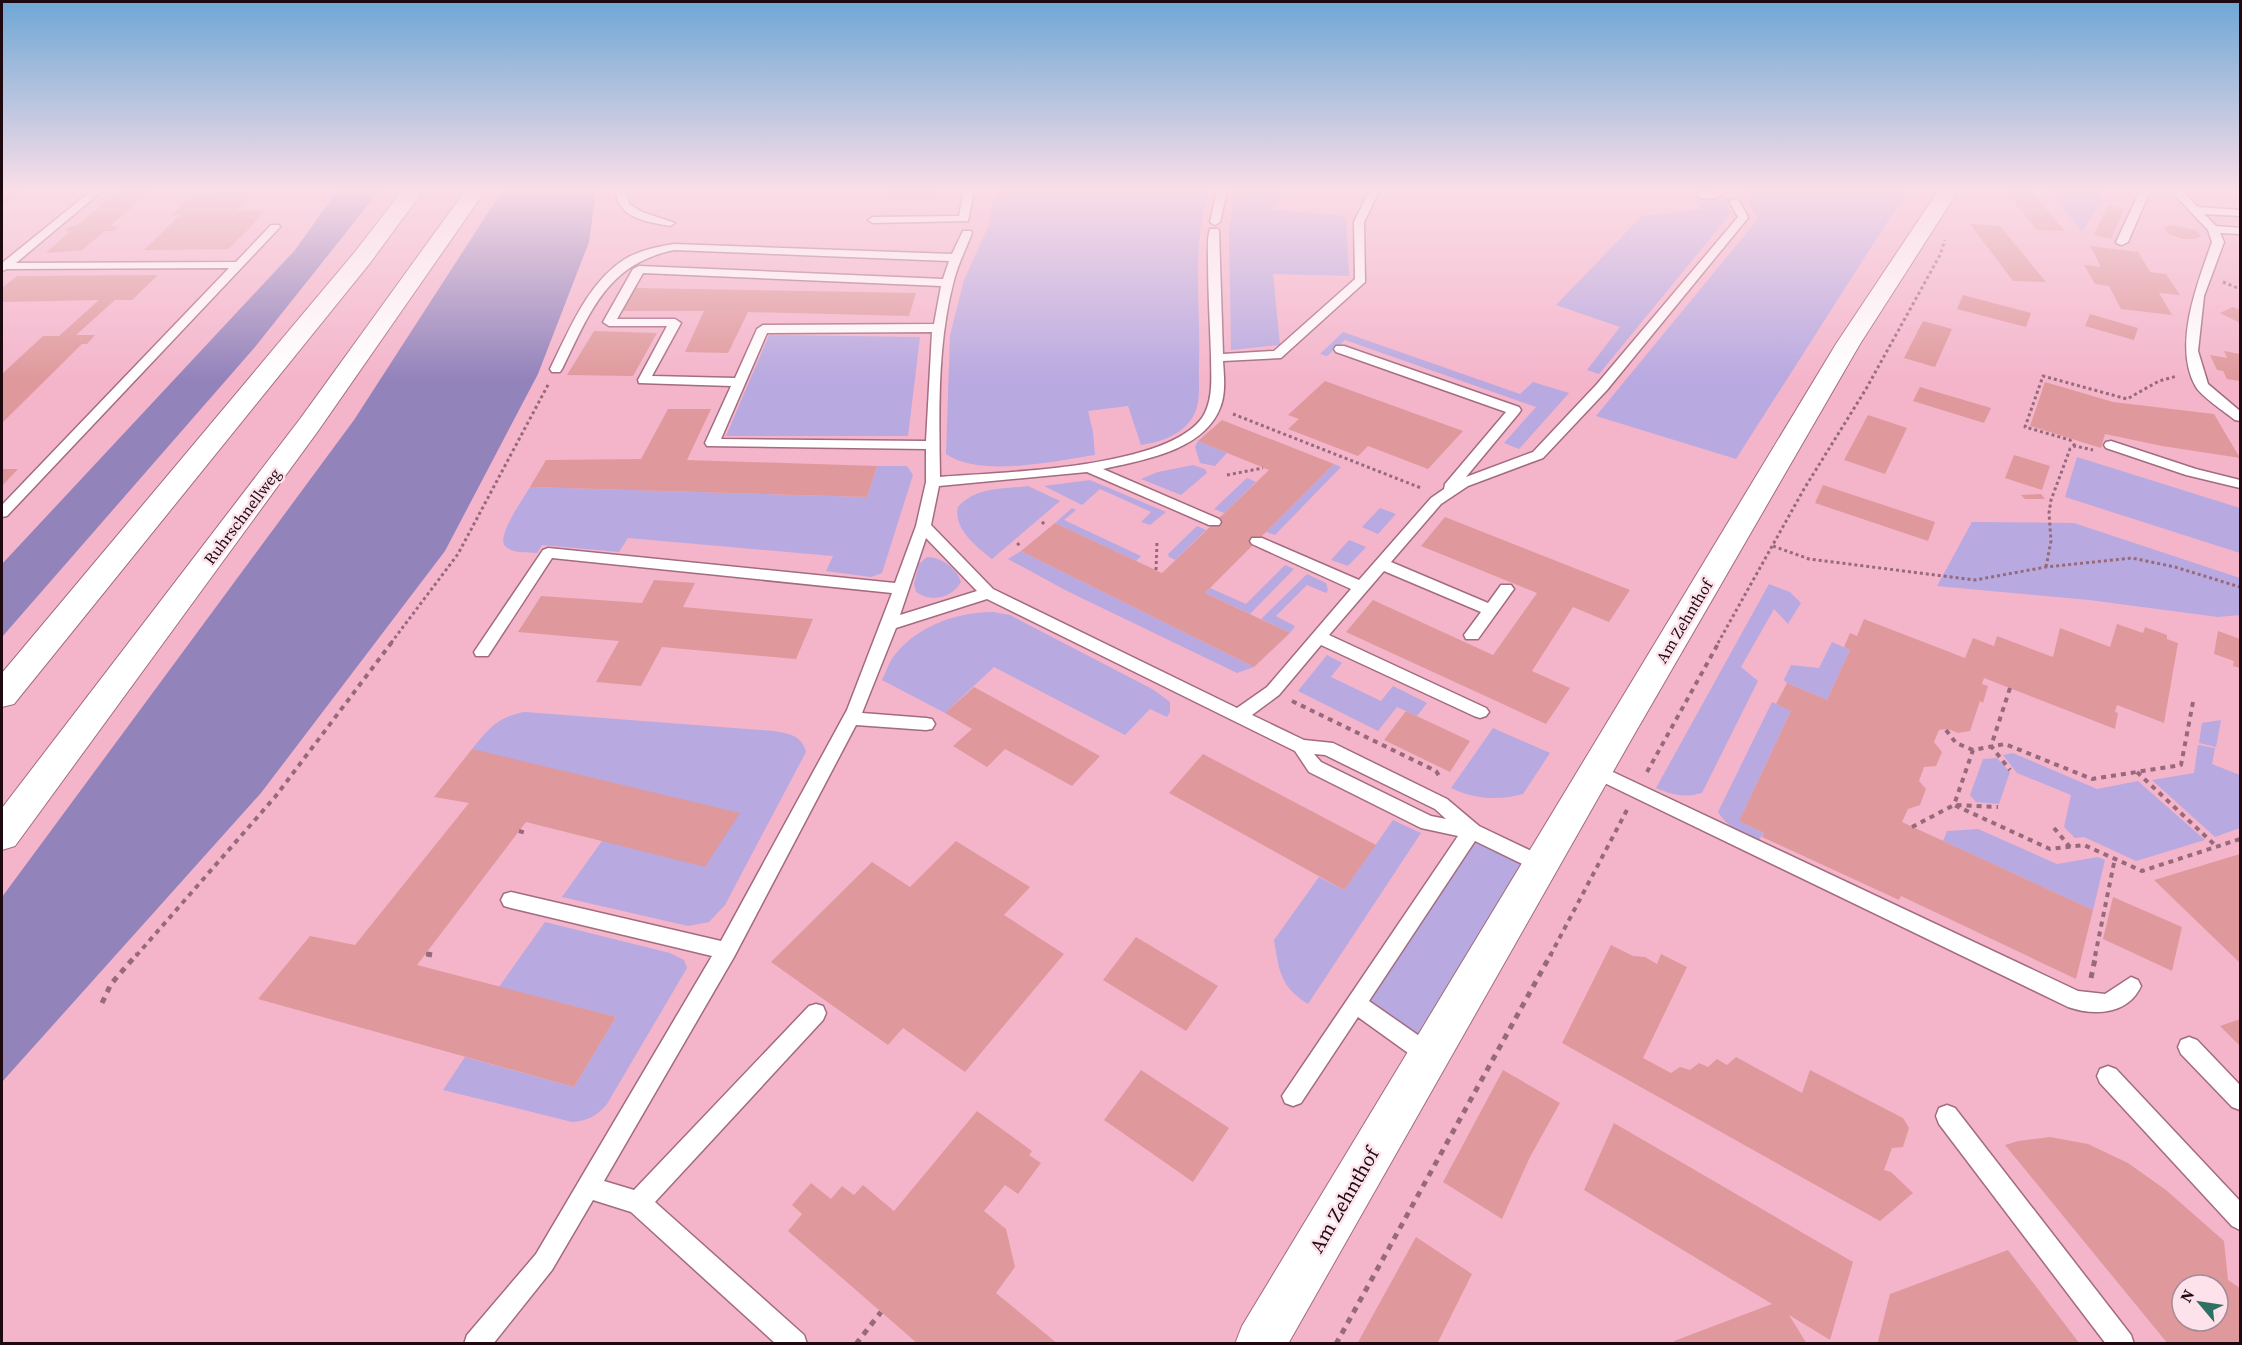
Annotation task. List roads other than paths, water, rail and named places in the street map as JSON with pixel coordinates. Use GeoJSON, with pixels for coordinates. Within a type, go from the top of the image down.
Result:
{"type":"FeatureCollection","features":[{"type":"Feature","properties":{"kind":"main road"},"geometry":{"type":"LineString","coordinates":[[2,695],[365,254]]}},
{"type":"Feature","properties":{"kind":"main road","name":"Ruhrschnellweg"},"geometry":{"type":"LineString","coordinates":[[2,835],[309,425],[430,254]]}},
{"type":"Feature","properties":{"kind":"main road","name":"Am Zehnthof"},"geometry":{"type":"LineString","coordinates":[[1260,1344],[1866,315],[1906,254]]}},
{"type":"Feature","properties":{"kind":"lane"},"geometry":{"type":"LineString","coordinates":[[2,267],[19,254]]}},
{"type":"Feature","properties":{"kind":"lane"},"geometry":{"type":"LineString","coordinates":[[2,513],[249,254]]}},
{"type":"Feature","properties":{"kind":"lane"},"geometry":{"type":"LineString","coordinates":[[556,369],[596,292],[618,269],[644,254]]}},
{"type":"Feature","properties":{"kind":"lane"},"geometry":{"type":"LineString","coordinates":[[647,254],[609,322],[675,323],[644,380],[739,382]]}},
{"type":"Feature","properties":{"kind":"lane"},"geometry":{"type":"LineString","coordinates":[[848,254],[957,258]]}},
{"type":"Feature","properties":{"kind":"lane"},"geometry":{"type":"LineString","coordinates":[[476,1344],[544,1262],[727,951],[850,718],[889,624],[923,526],[933,482],[932,445],[938,328],[947,283],[959,254]]}},
{"type":"Feature","properties":{"kind":"lane"},"geometry":{"type":"LineString","coordinates":[[933,482],[1089,468],[1169,447],[1194,431],[1210,416],[1214,407],[1217,358],[1215,254]]}},
{"type":"Feature","properties":{"kind":"lane"},"geometry":{"type":"LineString","coordinates":[[1217,358],[1277,356],[1361,280],[1360,254]]}},
{"type":"Feature","properties":{"kind":"lane"},"geometry":{"type":"LineString","coordinates":[[1441,497],[1470,480],[1538,455],[1602,387],[1713,254]]}},
{"type":"Feature","properties":{"kind":"lane"},"geometry":{"type":"LineString","coordinates":[[2214,254],[2198,296],[2192,351],[2202,386],[2241,417]]}},
{"type":"Feature","properties":{"kind":"lane"},"geometry":{"type":"LineString","coordinates":[[2,267],[238,265]]}},
{"type":"Feature","properties":{"kind":"lane"},"geometry":{"type":"LineString","coordinates":[[639,268],[947,283]]}},
{"type":"Feature","properties":{"kind":"lane"},"geometry":{"type":"LineString","coordinates":[[932,445],[712,443],[763,329],[938,328]]}},
{"type":"Feature","properties":{"kind":"lane"},"geometry":{"type":"LineString","coordinates":[[1239,715],[1273,692],[1514,410],[1340,348]]}},
{"type":"Feature","properties":{"kind":"lane"},"geometry":{"type":"LineString","coordinates":[[2111,445],[2163,461],[2190,473],[2241,484]]}},
{"type":"Feature","properties":{"kind":"lane"},"geometry":{"type":"LineString","coordinates":[[1089,468],[1214,522]]}},
{"type":"Feature","properties":{"kind":"lane"},"geometry":{"type":"LineString","coordinates":[[923,526],[988,593],[1302,747],[1306,758],[1315,767],[1428,823],[1472,831],[1541,865]]}},
{"type":"Feature","properties":{"kind":"lane"},"geometry":{"type":"LineString","coordinates":[[1257,541],[1361,587]]}},
{"type":"Feature","properties":{"kind":"lane"},"geometry":{"type":"LineString","coordinates":[[482,652],[548,553],[902,589]]}},
{"type":"Feature","properties":{"kind":"lane"},"geometry":{"type":"LineString","coordinates":[[1381,564],[1491,610]]}},
{"type":"Feature","properties":{"kind":"lane"},"geometry":{"type":"LineString","coordinates":[[1472,635],[1506,589]]}},
{"type":"Feature","properties":{"kind":"lane"},"geometry":{"type":"LineString","coordinates":[[889,624],[988,593]]}},
{"type":"Feature","properties":{"kind":"lane"},"geometry":{"type":"LineString","coordinates":[[1318,637],[1480,712]]}},
{"type":"Feature","properties":{"kind":"lane"},"geometry":{"type":"LineString","coordinates":[[850,718],[926,724]]}},
{"type":"Feature","properties":{"kind":"lane"},"geometry":{"type":"LineString","coordinates":[[1596,771],[2075,1000],[2096,1005],[2113,1003],[2131,986]]}},
{"type":"Feature","properties":{"kind":"lane"},"geometry":{"type":"LineString","coordinates":[[1293,1096],[1472,831]]}},
{"type":"Feature","properties":{"kind":"lane"},"geometry":{"type":"LineString","coordinates":[[511,900],[727,951]]}},
{"type":"Feature","properties":{"kind":"lane"},"geometry":{"type":"LineString","coordinates":[[1356,1004],[1430,1056]]}},
{"type":"Feature","properties":{"kind":"lane"},"geometry":{"type":"LineString","coordinates":[[638,1203],[816,1013]]}},
{"type":"Feature","properties":{"kind":"lane"},"geometry":{"type":"LineString","coordinates":[[2189,1047],[2241,1100]]}},
{"type":"Feature","properties":{"kind":"lane"},"geometry":{"type":"LineString","coordinates":[[2108,1076],[2241,1218]]}},
{"type":"Feature","properties":{"kind":"lane"},"geometry":{"type":"LineString","coordinates":[[1947,1116],[2122,1344]]}},
{"type":"Feature","properties":{"kind":"lane"},"geometry":{"type":"LineString","coordinates":[[588,1187],[638,1203],[795,1344]]}}]}
